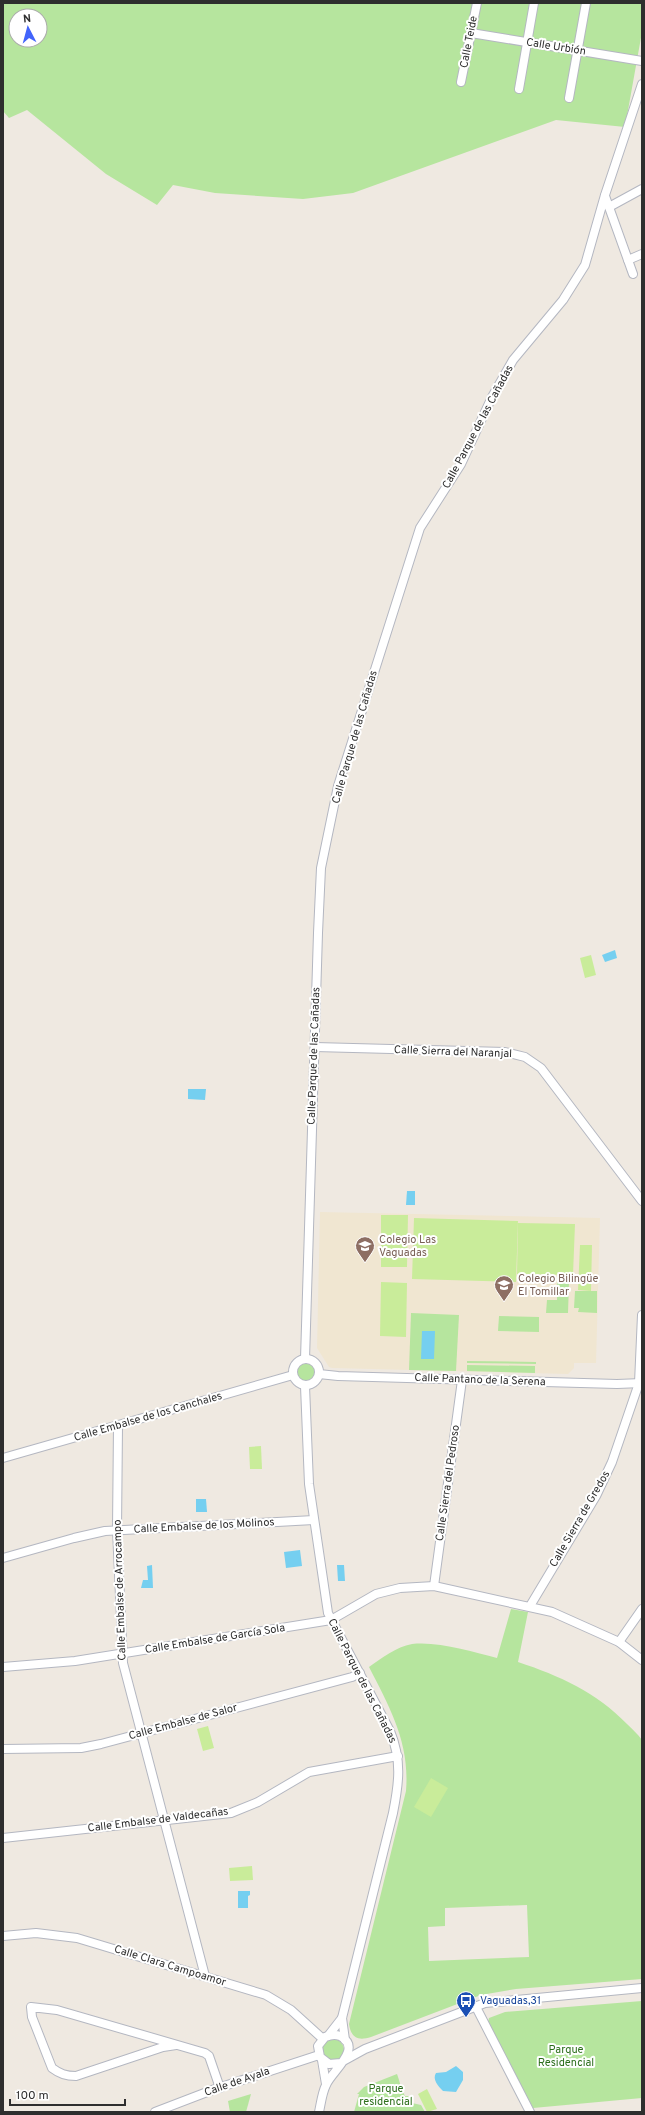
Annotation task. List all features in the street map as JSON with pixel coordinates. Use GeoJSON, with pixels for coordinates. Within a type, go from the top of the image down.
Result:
{"type":"FeatureCollection","features":[{"type":"Feature","properties":{"kind":"street","name":"Calle Teide"},"geometry":{"type":"LineString","coordinates":[[461,82],[477,3]]}},
{"type":"Feature","properties":{"kind":"street"},"geometry":{"type":"LineString","coordinates":[[518,89],[534,3]]}},
{"type":"Feature","properties":{"kind":"street"},"geometry":{"type":"LineString","coordinates":[[570,98],[586,3]]}},
{"type":"Feature","properties":{"kind":"street","name":"Calle Urbión"},"geometry":{"type":"LineString","coordinates":[[471,33],[642,61]]}},
{"type":"Feature","properties":{"kind":"street","name":"Calle Parque de las Cañadas"},"geometry":{"type":"LineString","coordinates":[[305,1359],[321,868],[338,786],[420,528],[461,464],[492,397],[513,360],[563,300],[585,265],[605,195],[642,84]]}},
{"type":"Feature","properties":{"kind":"street"},"geometry":{"type":"LineString","coordinates":[[609,207],[642,189]]}},
{"type":"Feature","properties":{"kind":"street"},"geometry":{"type":"LineString","coordinates":[[605,195],[633,274]]}},
{"type":"Feature","properties":{"kind":"street"},"geometry":{"type":"LineString","coordinates":[[628,260],[642,254]]}},
{"type":"Feature","properties":{"kind":"street","name":"Calle Sierra del Naranjal"},"geometry":{"type":"LineString","coordinates":[[314,1047],[505,1052],[525,1057],[547,1075],[642,1202]]}},
{"type":"Feature","properties":{"kind":"street","name":"Calle Sierra de Gredos"},"geometry":{"type":"LineString","coordinates":[[530,1606],[596,1496],[612,1462],[640,1383],[642,1315]]}},
{"type":"Feature","properties":{"kind":"street"},"geometry":{"type":"LineString","coordinates":[[305,1359],[314,1362],[319,1374],[316,1381],[305,1386],[297,1383],[293,1375],[295,1364],[305,1359]]}},
{"type":"Feature","properties":{"kind":"street","name":"Calle Pantano de la Serena"},"geometry":{"type":"LineString","coordinates":[[319,1374],[338,1376],[462,1380],[617,1384],[640,1383]]}},
{"type":"Feature","properties":{"kind":"street","name":"Calle Embalse de los Canchales"},"geometry":{"type":"LineString","coordinates":[[3,1458],[293,1375]]}},
{"type":"Feature","properties":{"kind":"street","name":"Calle Sierra del Pedroso"},"geometry":{"type":"LineString","coordinates":[[434,1586],[462,1380]]}},
{"type":"Feature","properties":{"kind":"street","name":"Calle Parque de las Cañadas"},"geometry":{"type":"LineString","coordinates":[[305,1386],[308,1477],[323,1589],[331,1620],[360,1672],[390,1731],[398,1756],[399,1782],[394,1813],[342,2018],[346,2042]]}},
{"type":"Feature","properties":{"kind":"street","name":"Calle Embalse de Arrocampo"},"geometry":{"type":"LineString","coordinates":[[118,1426],[117,1530],[122,1653],[205,1976]]}},
{"type":"Feature","properties":{"kind":"street","name":"Calle Embalse de los Molinos"},"geometry":{"type":"LineString","coordinates":[[3,1558],[74,1538],[117,1530],[314,1520]]}},
{"type":"Feature","properties":{"kind":"street"},"geometry":{"type":"LineString","coordinates":[[331,1620],[376,1594],[400,1588],[434,1586],[552,1612],[620,1642],[642,1660]]}},
{"type":"Feature","properties":{"kind":"street"},"geometry":{"type":"LineString","coordinates":[[620,1642],[642,1609]]}},
{"type":"Feature","properties":{"kind":"street","name":"Calle Embalse de García Sola"},"geometry":{"type":"LineString","coordinates":[[3,1667],[75,1661],[331,1620]]}},
{"type":"Feature","properties":{"kind":"street","name":"Calle Embalse de Salor"},"geometry":{"type":"LineString","coordinates":[[3,1749],[81,1748],[142,1734],[352,1677],[360,1672]]}},
{"type":"Feature","properties":{"kind":"street","name":"Calle Embalse de Valdecañas"},"geometry":{"type":"LineString","coordinates":[[3,1838],[231,1813],[258,1802],[309,1772],[398,1756]]}},
{"type":"Feature","properties":{"kind":"street","name":"Calle Clara Campoamor"},"geometry":{"type":"LineString","coordinates":[[3,1936],[36,1933],[76,1938],[266,1994],[291,2010],[325,2037]]}},
{"type":"Feature","properties":{"kind":"street"},"geometry":{"type":"LineString","coordinates":[[320,2057],[329,2064],[343,2061],[365,2049],[476,2007],[505,2000],[642,1988]]}},
{"type":"Feature","properties":{"kind":"street"},"geometry":{"type":"LineString","coordinates":[[176,2044],[76,2076],[60,2074],[52,2068],[32,2017],[31,2007],[58,2010],[176,2044],[205,2053],[209,2056],[220,2088]]}},
{"type":"Feature","properties":{"kind":"street"},"geometry":{"type":"LineString","coordinates":[[476,2007],[530,2112]]}},
{"type":"Feature","properties":{"kind":"street","name":"Calle Parque de las Cañadas"},"geometry":{"type":"LineString","coordinates":[[325,2037],[342,2018]]}},
{"type":"Feature","properties":{"kind":"street"},"geometry":{"type":"LineString","coordinates":[[326,2084],[318,2046],[325,2037],[335,2035],[346,2042],[365,2049]]}},
{"type":"Feature","properties":{"kind":"street"},"geometry":{"type":"LineString","coordinates":[[319,2112],[326,2084],[348,2052],[346,2042]]}},
{"type":"Feature","properties":{"kind":"street","name":"Calle de Ayala"},"geometry":{"type":"LineString","coordinates":[[155,2112],[220,2088],[320,2057]]}},
{"type":"Feature","properties":{"kind":"shaded area","name":"Colegio Bilingüe El Tomillar"},"geometry":{"type":"Polygon","coordinates":[[[320,1212],[600,1218],[596,1363],[574,1363],[574,1368],[568,1374],[329,1367],[317,1348],[320,1212]]]}},
{"type":"Feature","properties":{"kind":"green space"},"geometry":{"type":"Polygon","coordinates":[[[3,3],[642,3],[642,32],[625,127],[556,120],[353,193],[303,199],[215,193],[173,185],[157,205],[106,174],[27,110],[9,118],[3,111],[3,3]]]}},
{"type":"Feature","properties":{"kind":"green space"},"geometry":{"type":"Polygon","coordinates":[[[591,955],[596,975],[585,978],[580,958],[591,955]]]}},
{"type":"Feature","properties":{"kind":"green space"},"geometry":{"type":"Polygon","coordinates":[[[381,1215],[408,1215],[407,1267],[381,1267],[381,1215]]]}},
{"type":"Feature","properties":{"kind":"green space"},"geometry":{"type":"Polygon","coordinates":[[[414,1218],[518,1221],[516,1282],[412,1279],[414,1218]]]}},
{"type":"Feature","properties":{"kind":"green space"},"geometry":{"type":"Polygon","coordinates":[[[518,1223],[575,1224],[573,1275],[517,1274],[518,1223]]]}},
{"type":"Feature","properties":{"kind":"green space"},"geometry":{"type":"Polygon","coordinates":[[[580,1245],[592,1245],[591,1291],[578,1290],[580,1245]]]}},
{"type":"Feature","properties":{"kind":"green space"},"geometry":{"type":"Polygon","coordinates":[[[381,1282],[407,1283],[406,1337],[380,1336],[381,1282]]]}},
{"type":"Feature","properties":{"kind":"green space"},"geometry":{"type":"Polygon","coordinates":[[[557,1282],[569,1283],[568,1313],[546,1313],[547,1300],[557,1300],[557,1282]]]}},
{"type":"Feature","properties":{"kind":"green space"},"geometry":{"type":"Polygon","coordinates":[[[575,1291],[597,1291],[597,1313],[578,1312],[579,1308],[574,1308],[575,1291]]]}},
{"type":"Feature","properties":{"kind":"green space"},"geometry":{"type":"Polygon","coordinates":[[[411,1313],[459,1315],[456,1371],[409,1370],[411,1313]]]}},
{"type":"Feature","properties":{"kind":"green space"},"geometry":{"type":"Polygon","coordinates":[[[499,1316],[539,1317],[539,1332],[498,1331],[499,1316]]]}},
{"type":"Feature","properties":{"kind":"green space"},"geometry":{"type":"Polygon","coordinates":[[[467,1361],[536,1362],[536,1364],[467,1363],[467,1361]]]}},
{"type":"Feature","properties":{"kind":"green space"},"geometry":{"type":"Polygon","coordinates":[[[305,1362],[312,1365],[315,1372],[312,1379],[305,1382],[298,1379],[295,1372],[298,1365],[305,1362]]]}},
{"type":"Feature","properties":{"kind":"green space"},"geometry":{"type":"Polygon","coordinates":[[[467,1365],[535,1366],[535,1373],[467,1371],[467,1365]]]}},
{"type":"Feature","properties":{"kind":"green space"},"geometry":{"type":"Polygon","coordinates":[[[261,1446],[262,1469],[250,1469],[249,1447],[261,1446]]]}},
{"type":"Feature","properties":{"kind":"green space"},"geometry":{"type":"Polygon","coordinates":[[[511,1609],[528,1612],[518,1662],[563,1679],[590,1694],[615,1713],[642,1740],[642,1979],[516,1989],[481,1995],[371,2037],[362,2039],[356,2037],[351,2032],[349,2024],[406,1791],[405,1757],[402,1741],[391,1712],[369,1667],[395,1650],[406,1645],[422,1643],[466,1650],[497,1658],[511,1609]],[[527,1905],[445,1908],[445,1926],[428,1927],[429,1961],[529,1957],[527,1905]]]}},
{"type":"Feature","properties":{"kind":"green space"},"geometry":{"type":"Polygon","coordinates":[[[208,1726],[214,1748],[203,1751],[197,1729],[208,1726]]]}},
{"type":"Feature","properties":{"kind":"green space"},"geometry":{"type":"Polygon","coordinates":[[[431,1778],[448,1788],[431,1817],[414,1807],[431,1778]]]}},
{"type":"Feature","properties":{"kind":"green space"},"geometry":{"type":"Polygon","coordinates":[[[252,1866],[253,1880],[230,1881],[229,1868],[252,1866]]]}},
{"type":"Feature","properties":{"kind":"green space","name":"Parque Residencial"},"geometry":{"type":"Polygon","coordinates":[[[642,2001],[642,2098],[533,2108],[488,2022],[489,2018],[505,2012],[642,2001]]]}},
{"type":"Feature","properties":{"kind":"green space"},"geometry":{"type":"Polygon","coordinates":[[[333,2039],[337,2040],[343,2046],[343,2054],[337,2060],[333,2061],[329,2060],[323,2054],[322,2050],[323,2046],[329,2040],[333,2039]]]}},
{"type":"Feature","properties":{"kind":"green space","name":"Parque residencial"},"geometry":{"type":"Polygon","coordinates":[[[397,2074],[405,2096],[408,2096],[412,2103],[421,2105],[425,2112],[354,2112],[359,2094],[357,2094],[364,2087],[397,2074]]]}},
{"type":"Feature","properties":{"kind":"green space"},"geometry":{"type":"Polygon","coordinates":[[[427,2089],[437,2109],[427,2112],[418,2094],[427,2089]]]}},
{"type":"Feature","properties":{"kind":"green space"},"geometry":{"type":"Polygon","coordinates":[[[251,2094],[246,2112],[230,2112],[228,2101],[251,2094]]]}},
{"type":"Feature","properties":{"kind":"water"},"geometry":{"type":"Polygon","coordinates":[[[615,950],[617,958],[605,962],[602,955],[615,950]]]}},
{"type":"Feature","properties":{"kind":"water"},"geometry":{"type":"Polygon","coordinates":[[[188,1089],[206,1089],[205,1100],[188,1099],[188,1089]]]}},
{"type":"Feature","properties":{"kind":"water"},"geometry":{"type":"Polygon","coordinates":[[[407,1191],[415,1191],[415,1205],[406,1205],[407,1191]]]}},
{"type":"Feature","properties":{"kind":"water"},"geometry":{"type":"Polygon","coordinates":[[[422,1331],[435,1331],[434,1359],[421,1359],[422,1331]]]}},
{"type":"Feature","properties":{"kind":"water"},"geometry":{"type":"Polygon","coordinates":[[[196,1499],[206,1499],[207,1512],[196,1512],[196,1499]]]}},
{"type":"Feature","properties":{"kind":"water"},"geometry":{"type":"Polygon","coordinates":[[[300,1550],[302,1566],[286,1568],[284,1552],[300,1550]]]}},
{"type":"Feature","properties":{"kind":"water"},"geometry":{"type":"Polygon","coordinates":[[[152,1565],[153,1588],[141,1588],[143,1580],[148,1580],[147,1566],[152,1565]]]}},
{"type":"Feature","properties":{"kind":"water"},"geometry":{"type":"Polygon","coordinates":[[[337,1565],[344,1565],[345,1581],[338,1581],[337,1565]]]}},
{"type":"Feature","properties":{"kind":"water"},"geometry":{"type":"Polygon","coordinates":[[[238,1891],[250,1891],[250,1895],[248,1896],[248,1908],[238,1908],[238,1891]]]}},
{"type":"Feature","properties":{"kind":"water"},"geometry":{"type":"Polygon","coordinates":[[[456,2066],[463,2072],[463,2080],[456,2092],[443,2091],[435,2080],[436,2073],[446,2072],[456,2066]]]}},
{"type":"Feature","properties":{"kind":"place","name":"Colegio Las Vaguadas"},"geometry":{"type":"Point","coordinates":[365,1263]}},
{"type":"Feature","properties":{"kind":"place","name":"Colegio Bilingüe El Tomillar"},"geometry":{"type":"Point","coordinates":[504,1302]}},
{"type":"Feature","properties":{"kind":"place","name":"Vaguadas,31"},"geometry":{"type":"Point","coordinates":[466,2018]}}]}
